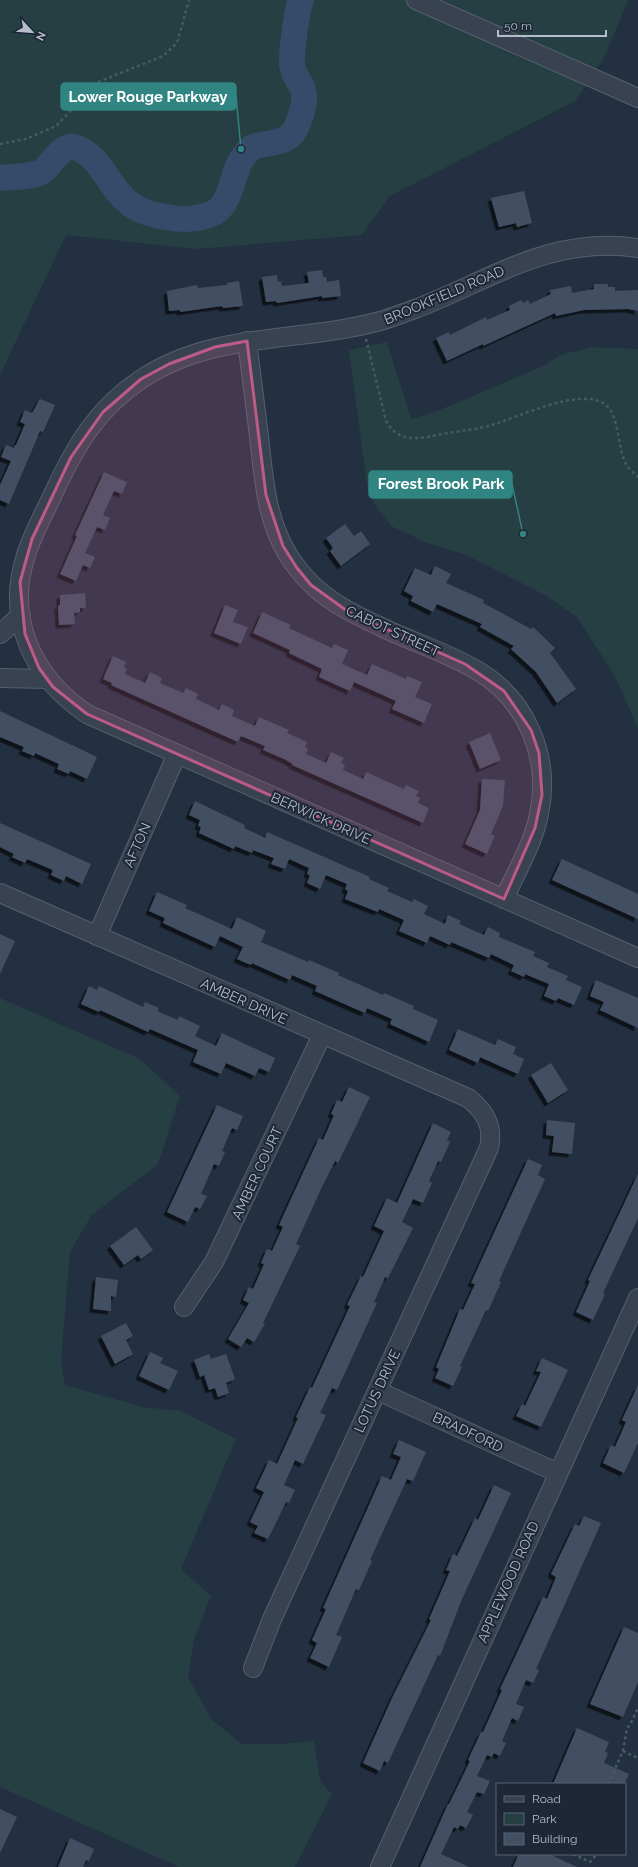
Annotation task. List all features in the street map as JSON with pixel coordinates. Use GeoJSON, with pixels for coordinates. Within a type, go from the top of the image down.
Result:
{"type":"FeatureCollection","features":[{"type":"Feature","properties":{"kind":"street"},"geometry":{"type":"LineString","coordinates":[[416,0],[638,98]]}},
{"type":"Feature","properties":{"kind":"street","name":"BROOKFIELD ROAD"},"geometry":{"type":"LineString","coordinates":[[21,615],[20,582],[26,553],[71,457],[86,431],[118,398],[141,379],[191,354],[215,347],[247,341],[345,329],[383,321],[429,303],[525,260],[549,253],[594,246],[638,248]]}},
{"type":"Feature","properties":{"kind":"street","name":"CABOT STREET"},"geometry":{"type":"LineString","coordinates":[[247,341],[266,495],[272,521],[282,546],[297,568],[311,585],[332,602],[350,613],[465,664],[489,678],[513,702],[531,730],[539,753],[542,776],[539,814],[535,828],[504,898]]}},
{"type":"Feature","properties":{"kind":"street"},"geometry":{"type":"LineString","coordinates":[[0,634],[21,615]]}},
{"type":"Feature","properties":{"kind":"street","name":"BERWICK DRIVE"},"geometry":{"type":"LineString","coordinates":[[21,615],[29,646],[39,668],[71,703],[87,714],[638,958]]}},
{"type":"Feature","properties":{"kind":"street"},"geometry":{"type":"LineString","coordinates":[[0,678],[48,679]]}},
{"type":"Feature","properties":{"kind":"street","name":"AFTON"},"geometry":{"type":"LineString","coordinates":[[97,936],[177,754]]}},
{"type":"Feature","properties":{"kind":"street","name":"AMBER DRIVE"},"geometry":{"type":"LineString","coordinates":[[0,893],[468,1098],[479,1106],[484,1113]]}},
{"type":"Feature","properties":{"kind":"street","name":"AMBER COURT"},"geometry":{"type":"LineString","coordinates":[[184,1307],[214,1262],[322,1035]]}},
{"type":"Feature","properties":{"kind":"street","name":"LOTUS DRIVE"},"geometry":{"type":"LineString","coordinates":[[253,1668],[272,1620],[489,1148],[491,1133],[488,1120],[484,1113]]}},
{"type":"Feature","properties":{"kind":"street","name":"APPLEWOOD ROAD"},"geometry":{"type":"LineString","coordinates":[[380,1867],[638,1298]]}},
{"type":"Feature","properties":{"kind":"street","name":"BRADFORD"},"geometry":{"type":"LineString","coordinates":[[378,1390],[558,1473]]}},
{"type":"Feature","properties":{"kind":"path"},"geometry":{"type":"LineString","coordinates":[[0,144],[26,139],[56,126],[98,82],[163,56],[177,43],[189,0]]}},
{"type":"Feature","properties":{"kind":"path"},"geometry":{"type":"LineString","coordinates":[[365,335],[386,421],[394,432],[406,438],[418,438],[488,426],[553,404],[585,398],[597,400],[608,406],[613,415],[627,465],[638,477]]}},
{"type":"Feature","properties":{"kind":"path"},"geometry":{"type":"LineString","coordinates":[[608,1783],[623,1751],[626,1728],[630,1725],[638,1708]]}},
{"type":"Feature","properties":{"kind":"path"},"geometry":{"type":"LineString","coordinates":[[623,1751],[638,1758]]}},
{"type":"Feature","properties":{"kind":"path"},"geometry":{"type":"LineString","coordinates":[[575,1855],[590,1862],[596,1855]]}},
{"type":"Feature","properties":{"kind":"highlighted area"},"geometry":{"type":"Polygon","coordinates":[[[247,341],[266,495],[283,546],[297,568],[311,585],[350,613],[465,664],[504,691],[531,730],[539,753],[542,795],[535,828],[504,899],[87,714],[53,687],[39,668],[25,634],[20,582],[32,539],[71,457],[103,412],[141,379],[169,364],[215,347],[247,341]]]}},
{"type":"Feature","properties":{"kind":"green space"},"geometry":{"type":"Polygon","coordinates":[[[0,0],[628,0],[604,58],[575,101],[390,196],[362,235],[196,249],[66,235],[0,375],[0,0]]]}},
{"type":"Feature","properties":{"kind":"green space"},"geometry":{"type":"Polygon","coordinates":[[[387,342],[411,419],[464,400],[545,365],[560,355],[592,347],[638,349],[638,729],[616,678],[577,617],[545,595],[466,555],[425,542],[391,526],[374,504],[367,485],[349,350],[387,342]]]}},
{"type":"Feature","properties":{"kind":"green space"},"geometry":{"type":"Polygon","coordinates":[[[0,998],[140,1059],[180,1096],[158,1164],[91,1216],[70,1252],[61,1361],[65,1385],[143,1407],[181,1411],[236,1439],[181,1569],[211,1596],[194,1639],[188,1677],[211,1719],[242,1744],[282,1744],[314,1741],[320,1781],[332,1794],[295,1867],[179,1867],[0,1787],[0,998]]]}},
{"type":"Feature","properties":{"kind":"building"},"geometry":{"type":"Polygon","coordinates":[[[524,191],[532,223],[517,227],[516,223],[499,227],[491,198],[524,191]]]}},
{"type":"Feature","properties":{"kind":"building"},"geometry":{"type":"Polygon","coordinates":[[[322,270],[323,277],[326,277],[327,282],[339,280],[341,296],[322,298],[322,296],[277,303],[276,301],[266,302],[262,277],[277,275],[278,282],[281,281],[282,286],[309,283],[307,272],[322,270]]]}},
{"type":"Feature","properties":{"kind":"building"},"geometry":{"type":"Polygon","coordinates":[[[239,281],[243,306],[223,308],[222,306],[180,312],[180,310],[169,311],[167,291],[197,285],[198,288],[227,285],[227,283],[239,281]]]}},
{"type":"Feature","properties":{"kind":"building"},"geometry":{"type":"Polygon","coordinates":[[[594,284],[608,284],[608,287],[615,287],[615,291],[638,290],[638,311],[628,309],[584,310],[556,316],[555,313],[447,361],[436,338],[449,332],[450,335],[486,317],[487,320],[510,310],[509,306],[521,300],[523,303],[528,300],[530,304],[551,294],[550,290],[571,286],[572,293],[594,289],[594,284]]]}},
{"type":"Feature","properties":{"kind":"building"},"geometry":{"type":"Polygon","coordinates":[[[40,399],[55,405],[43,432],[40,431],[9,504],[0,500],[0,485],[11,461],[1,457],[6,445],[14,448],[16,445],[25,424],[20,422],[25,410],[32,413],[40,399]]]}},
{"type":"Feature","properties":{"kind":"building"},"geometry":{"type":"Polygon","coordinates":[[[104,472],[127,482],[122,494],[114,491],[103,515],[110,518],[105,530],[97,527],[85,553],[95,557],[90,568],[83,565],[76,581],[60,574],[77,536],[75,535],[104,472]]]}},
{"type":"Feature","properties":{"kind":"building"},"geometry":{"type":"Polygon","coordinates":[[[345,524],[354,536],[361,531],[370,544],[341,566],[330,551],[333,548],[326,538],[345,524]]]}},
{"type":"Feature","properties":{"kind":"building"},"geometry":{"type":"Polygon","coordinates":[[[435,566],[451,574],[446,583],[484,600],[483,603],[531,629],[533,627],[555,648],[550,653],[576,689],[557,703],[536,672],[511,649],[514,646],[480,627],[482,624],[437,604],[433,612],[411,601],[413,596],[404,591],[415,568],[431,575],[435,566]]]}},
{"type":"Feature","properties":{"kind":"building"},"geometry":{"type":"Polygon","coordinates":[[[85,593],[86,608],[80,608],[80,612],[74,613],[75,624],[59,625],[58,606],[60,605],[60,595],[85,593]]]}},
{"type":"Feature","properties":{"kind":"building"},"geometry":{"type":"Polygon","coordinates":[[[225,605],[238,610],[233,622],[248,627],[241,644],[214,633],[225,605]]]}},
{"type":"Feature","properties":{"kind":"building"},"geometry":{"type":"Polygon","coordinates":[[[262,612],[291,625],[289,628],[332,648],[334,644],[348,650],[342,664],[367,675],[372,664],[406,679],[407,676],[422,682],[415,697],[432,704],[424,723],[392,709],[396,701],[354,682],[350,691],[319,677],[322,669],[289,653],[290,650],[253,633],[262,612]]]}},
{"type":"Feature","properties":{"kind":"building"},"geometry":{"type":"Polygon","coordinates":[[[113,656],[126,662],[124,667],[127,669],[125,674],[145,683],[150,672],[162,678],[160,683],[183,693],[186,688],[198,694],[196,699],[219,710],[222,704],[234,710],[232,716],[255,726],[259,717],[289,730],[287,733],[307,742],[305,747],[308,749],[306,754],[326,763],[331,752],[344,758],[341,763],[345,765],[343,770],[363,779],[366,772],[404,789],[406,785],[419,791],[416,796],[420,798],[418,803],[429,808],[423,823],[292,765],[293,764],[284,759],[263,750],[265,746],[241,736],[238,742],[111,685],[112,683],[103,679],[113,656]]]}},
{"type":"Feature","properties":{"kind":"building"},"geometry":{"type":"Polygon","coordinates":[[[0,711],[97,757],[87,779],[70,771],[69,774],[57,769],[59,764],[35,753],[34,756],[22,751],[24,747],[0,737],[0,711]]]}},
{"type":"Feature","properties":{"kind":"building"},"geometry":{"type":"Polygon","coordinates":[[[490,733],[501,760],[480,769],[469,742],[490,733]]]}},
{"type":"Feature","properties":{"kind":"building"},"geometry":{"type":"Polygon","coordinates":[[[482,779],[505,780],[503,806],[491,834],[495,836],[487,854],[465,844],[480,810],[482,779]]]}},
{"type":"Feature","properties":{"kind":"building"},"geometry":{"type":"Polygon","coordinates":[[[195,801],[245,825],[244,828],[265,838],[267,832],[370,877],[369,879],[389,888],[387,891],[412,902],[414,899],[428,906],[424,914],[445,924],[448,915],[461,921],[459,924],[484,935],[488,927],[500,933],[499,937],[535,952],[533,956],[549,963],[547,967],[568,976],[566,980],[582,987],[574,1005],[558,998],[556,1001],[544,996],[549,984],[525,974],[524,977],[511,971],[514,965],[491,954],[489,958],[451,942],[450,945],[430,936],[427,943],[399,931],[404,920],[379,909],[378,912],[345,899],[348,891],[345,889],[347,884],[326,875],[320,889],[307,883],[310,875],[307,874],[309,868],[289,859],[285,869],[271,864],[274,858],[253,850],[252,853],[235,846],[234,849],[199,833],[201,827],[198,826],[200,820],[189,815],[195,801]]]}},
{"type":"Feature","properties":{"kind":"building"},"geometry":{"type":"Polygon","coordinates":[[[0,823],[91,864],[82,884],[66,876],[64,881],[51,875],[53,870],[27,859],[25,863],[12,857],[14,854],[0,847],[0,823]]]}},
{"type":"Feature","properties":{"kind":"building"},"geometry":{"type":"Polygon","coordinates":[[[562,859],[638,894],[638,919],[552,880],[562,859]]]}},
{"type":"Feature","properties":{"kind":"building"},"geometry":{"type":"Polygon","coordinates":[[[157,892],[187,905],[185,908],[232,929],[237,917],[266,931],[261,942],[308,962],[309,960],[383,995],[384,993],[414,1006],[413,1009],[438,1020],[429,1042],[390,1024],[392,1019],[367,1008],[365,1013],[315,991],[317,986],[292,975],[290,980],[252,963],[251,965],[237,959],[243,947],[220,936],[215,947],[163,923],[165,918],[149,911],[157,892]]]}},
{"type":"Feature","properties":{"kind":"building"},"geometry":{"type":"Polygon","coordinates":[[[0,934],[15,941],[0,974],[0,934]]]}},
{"type":"Feature","properties":{"kind":"building"},"geometry":{"type":"Polygon","coordinates":[[[596,980],[638,998],[638,1028],[600,1010],[604,1002],[590,996],[596,980]]]}},
{"type":"Feature","properties":{"kind":"building"},"geometry":{"type":"Polygon","coordinates":[[[89,986],[97,990],[99,986],[143,1007],[145,1002],[159,1008],[157,1011],[178,1020],[179,1016],[200,1026],[195,1036],[216,1046],[222,1033],[275,1058],[269,1072],[259,1068],[255,1076],[226,1063],[221,1074],[193,1062],[198,1050],[150,1029],[148,1032],[100,1010],[99,1012],[81,1004],[89,986]]]}},
{"type":"Feature","properties":{"kind":"building"},"geometry":{"type":"Polygon","coordinates":[[[458,1029],[495,1045],[498,1039],[516,1047],[513,1054],[524,1059],[518,1074],[480,1057],[478,1063],[449,1050],[458,1029]]]}},
{"type":"Feature","properties":{"kind":"building"},"geometry":{"type":"Polygon","coordinates":[[[551,1063],[568,1090],[548,1103],[531,1075],[551,1063]]]}},
{"type":"Feature","properties":{"kind":"building"},"geometry":{"type":"Polygon","coordinates":[[[349,1087],[370,1097],[338,1163],[335,1161],[321,1189],[296,1244],[300,1246],[263,1323],[265,1324],[254,1342],[247,1338],[241,1347],[228,1339],[249,1303],[243,1300],[249,1287],[253,1289],[264,1264],[261,1263],[267,1249],[272,1251],[283,1227],[279,1225],[319,1138],[323,1140],[334,1115],[331,1114],[337,1100],[342,1102],[349,1087]]]}},
{"type":"Feature","properties":{"kind":"building"},"geometry":{"type":"Polygon","coordinates":[[[217,1105],[243,1116],[237,1130],[232,1128],[222,1151],[225,1152],[219,1166],[214,1164],[201,1194],[207,1196],[200,1209],[195,1207],[188,1222],[167,1212],[217,1105]]]}},
{"type":"Feature","properties":{"kind":"building"},"geometry":{"type":"Polygon","coordinates":[[[547,1120],[575,1123],[572,1154],[552,1152],[554,1136],[546,1135],[547,1120]]]}},
{"type":"Feature","properties":{"kind":"building"},"geometry":{"type":"Polygon","coordinates":[[[433,1123],[451,1132],[447,1140],[450,1142],[441,1162],[438,1161],[429,1181],[432,1183],[423,1203],[413,1199],[402,1222],[413,1228],[388,1278],[385,1277],[374,1302],[377,1303],[337,1390],[332,1388],[320,1413],[326,1415],[303,1464],[295,1460],[284,1485],[295,1490],[289,1503],[286,1502],[268,1539],[254,1533],[258,1526],[250,1522],[264,1492],[256,1488],[269,1460],[277,1464],[298,1418],[296,1417],[310,1387],[312,1388],[350,1306],[347,1305],[361,1276],[363,1277],[384,1231],[374,1226],[387,1198],[397,1203],[433,1123]]]}},
{"type":"Feature","properties":{"kind":"building"},"geometry":{"type":"Polygon","coordinates":[[[528,1159],[542,1165],[538,1175],[545,1179],[499,1281],[501,1282],[488,1311],[486,1310],[460,1366],[462,1367],[453,1386],[435,1378],[439,1369],[436,1367],[460,1309],[463,1310],[475,1284],[471,1283],[528,1159]]]}},
{"type":"Feature","properties":{"kind":"building"},"geometry":{"type":"Polygon","coordinates":[[[638,1174],[638,1218],[603,1293],[605,1294],[593,1320],[576,1312],[590,1281],[588,1280],[638,1174]]]}},
{"type":"Feature","properties":{"kind":"building"},"geometry":{"type":"Polygon","coordinates":[[[136,1227],[153,1250],[141,1259],[138,1255],[124,1265],[110,1246],[136,1227]]]}},
{"type":"Feature","properties":{"kind":"building"},"geometry":{"type":"Polygon","coordinates":[[[96,1277],[118,1280],[116,1297],[111,1296],[111,1311],[93,1309],[96,1277]]]}},
{"type":"Feature","properties":{"kind":"building"},"geometry":{"type":"Polygon","coordinates":[[[126,1323],[133,1336],[126,1340],[133,1354],[115,1364],[101,1336],[126,1323]]]}},
{"type":"Feature","properties":{"kind":"building"},"geometry":{"type":"Polygon","coordinates":[[[150,1352],[163,1358],[160,1363],[178,1371],[169,1390],[139,1376],[150,1352]]]}},
{"type":"Feature","properties":{"kind":"building"},"geometry":{"type":"Polygon","coordinates":[[[209,1354],[211,1359],[226,1354],[235,1379],[226,1383],[229,1393],[218,1397],[215,1388],[209,1390],[204,1375],[200,1377],[194,1360],[209,1354]]]}},
{"type":"Feature","properties":{"kind":"building"},"geometry":{"type":"Polygon","coordinates":[[[542,1358],[568,1370],[541,1427],[516,1416],[522,1404],[525,1406],[541,1372],[536,1371],[542,1358]]]}},
{"type":"Feature","properties":{"kind":"building"},"geometry":{"type":"Polygon","coordinates":[[[638,1385],[638,1443],[624,1473],[603,1463],[611,1445],[615,1447],[626,1422],[622,1420],[638,1385]]]}},
{"type":"Feature","properties":{"kind":"building"},"geometry":{"type":"Polygon","coordinates":[[[399,1440],[426,1452],[413,1481],[407,1479],[370,1560],[372,1561],[359,1590],[356,1589],[336,1635],[342,1637],[329,1667],[310,1658],[317,1643],[312,1640],[326,1609],[323,1608],[382,1476],[391,1480],[401,1457],[393,1454],[399,1440]]]}},
{"type":"Feature","properties":{"kind":"building"},"geometry":{"type":"Polygon","coordinates":[[[494,1485],[511,1493],[462,1599],[440,1656],[438,1655],[388,1763],[384,1761],[380,1771],[363,1763],[392,1698],[431,1620],[429,1619],[450,1571],[446,1570],[453,1554],[457,1556],[475,1518],[478,1520],[494,1485]]]}},
{"type":"Feature","properties":{"kind":"building"},"geometry":{"type":"Polygon","coordinates":[[[584,1516],[601,1523],[536,1669],[539,1670],[533,1683],[526,1680],[516,1704],[524,1707],[518,1721],[512,1718],[502,1741],[506,1743],[500,1756],[494,1753],[492,1757],[487,1755],[477,1776],[490,1781],[484,1794],[477,1792],[467,1812],[473,1815],[466,1828],[460,1825],[458,1829],[454,1827],[441,1854],[469,1867],[420,1867],[448,1804],[470,1761],[468,1760],[481,1732],[483,1732],[502,1690],[500,1689],[543,1597],[547,1599],[556,1577],[551,1574],[575,1524],[579,1526],[584,1516]]]}},
{"type":"Feature","properties":{"kind":"building"},"geometry":{"type":"Polygon","coordinates":[[[624,1627],[638,1633],[638,1682],[623,1717],[590,1704],[624,1627]]]}},
{"type":"Feature","properties":{"kind":"building"},"geometry":{"type":"Polygon","coordinates":[[[577,1728],[609,1742],[605,1752],[608,1753],[604,1763],[629,1774],[624,1783],[553,1783],[577,1728]]]}},
{"type":"Feature","properties":{"kind":"building"},"geometry":{"type":"Polygon","coordinates":[[[0,1809],[17,1817],[0,1853],[0,1809]]]}},
{"type":"Feature","properties":{"kind":"building"},"geometry":{"type":"Polygon","coordinates":[[[70,1838],[94,1849],[89,1861],[86,1860],[83,1867],[58,1867],[70,1838]]]}},
{"type":"Feature","properties":{"kind":"building"},"geometry":{"type":"Polygon","coordinates":[[[519,1855],[551,1855],[577,1867],[513,1867],[519,1855]]]}},
{"type":"Feature","properties":{"kind":"waterway"},"geometry":{"type":"LineString","coordinates":[[0,178],[29,176],[40,173],[62,151],[66,148],[74,147],[84,151],[91,157],[98,164],[122,197],[142,211],[164,217],[185,219],[199,218],[214,213],[221,207],[227,197],[238,166],[250,149],[287,138],[292,134],[298,124],[304,94],[294,72],[292,60],[296,21],[301,0]]}},
{"type":"Feature","properties":{"kind":"place","name":"Lower Rouge Parkway"},"geometry":{"type":"Point","coordinates":[241,149]}},
{"type":"Feature","properties":{"kind":"place","name":"Forest Brook Park"},"geometry":{"type":"Point","coordinates":[523,534]}}]}
